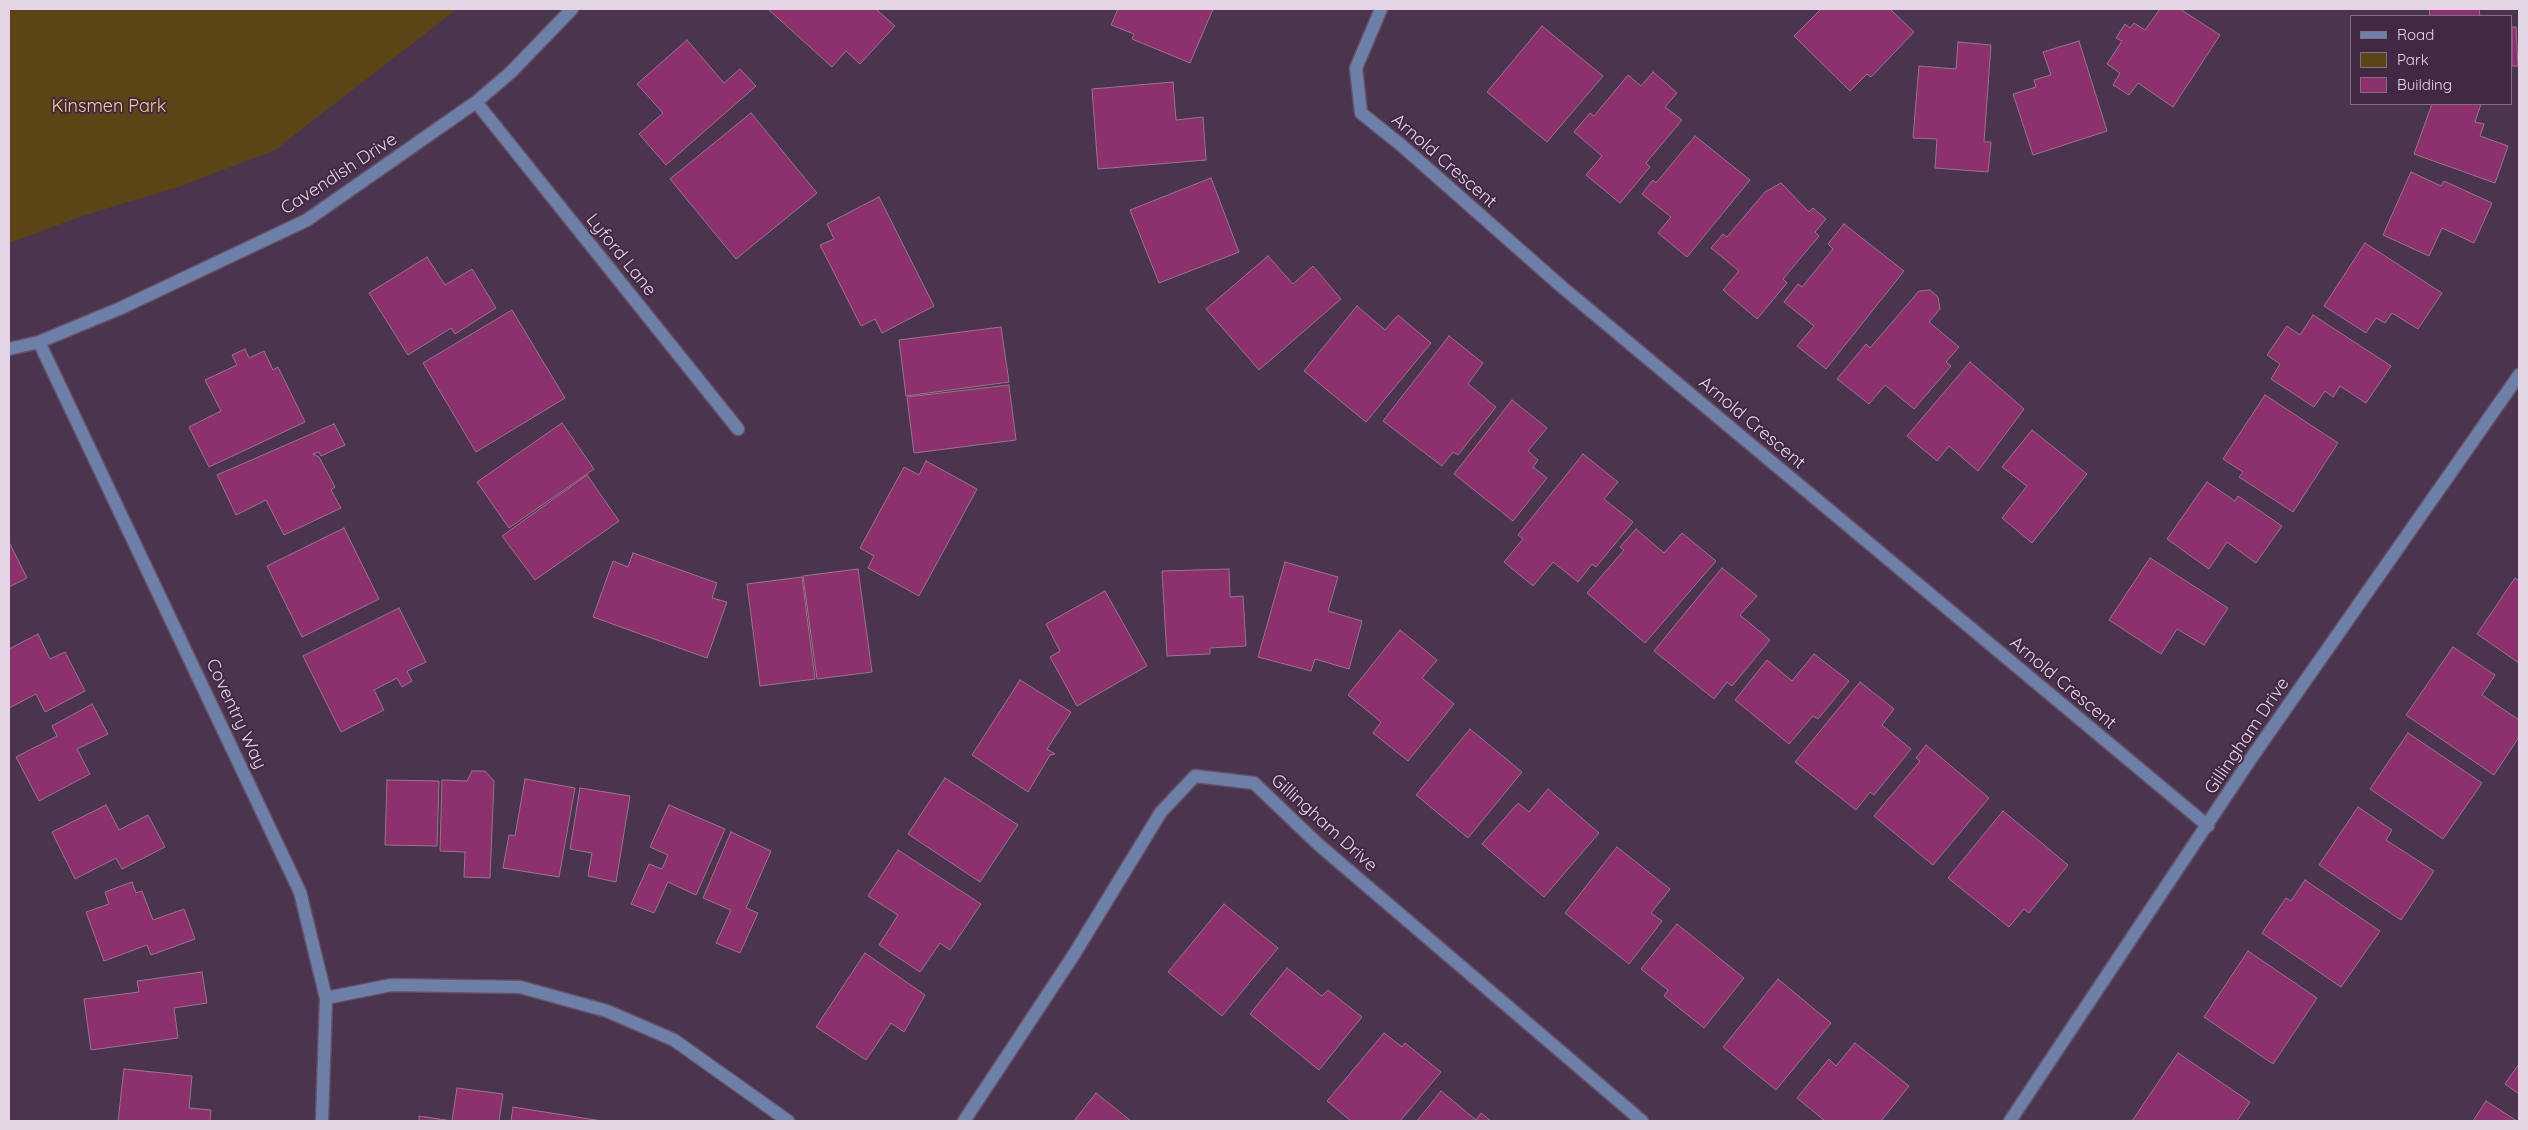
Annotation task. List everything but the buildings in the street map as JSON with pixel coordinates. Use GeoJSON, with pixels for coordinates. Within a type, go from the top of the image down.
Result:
{"type":"FeatureCollection","features":[{"type":"Feature","properties":{"kind":"street","name":"Cavendish Drive"},"geometry":{"type":"LineString","coordinates":[[9,349],[39,342],[121,308],[307,220],[476,102],[510,73],[572,9]]}},
{"type":"Feature","properties":{"kind":"street","name":"Arnold Crescent"},"geometry":{"type":"LineString","coordinates":[[1380,9],[1356,68],[1361,113],[1570,294],[2208,826]]}},
{"type":"Feature","properties":{"kind":"street","name":"Lyford Lane"},"geometry":{"type":"LineString","coordinates":[[476,102],[738,429]]}},
{"type":"Feature","properties":{"kind":"street","name":"Coventry Way"},"geometry":{"type":"LineString","coordinates":[[39,342],[300,892],[326,998],[322,1121]]}},
{"type":"Feature","properties":{"kind":"street","name":"Gillingham Drive"},"geometry":{"type":"LineString","coordinates":[[2010,1121],[2208,826],[2252,757],[2519,375]]}},
{"type":"Feature","properties":{"kind":"street","name":"Gillingham Drive"},"geometry":{"type":"LineString","coordinates":[[964,1121],[1073,956],[1161,812],[1195,776],[1254,783],[1319,845],[1642,1121]]}},
{"type":"Feature","properties":{"kind":"street"},"geometry":{"type":"LineString","coordinates":[[326,998],[391,985],[520,987],[606,1012],[674,1040],[788,1121]]}},
{"type":"Feature","properties":{"kind":"green space","name":"Kinsmen Park"},"geometry":{"type":"Polygon","coordinates":[[[9,9],[457,9],[275,150],[178,187],[85,215],[9,243],[9,9]]]}}]}
